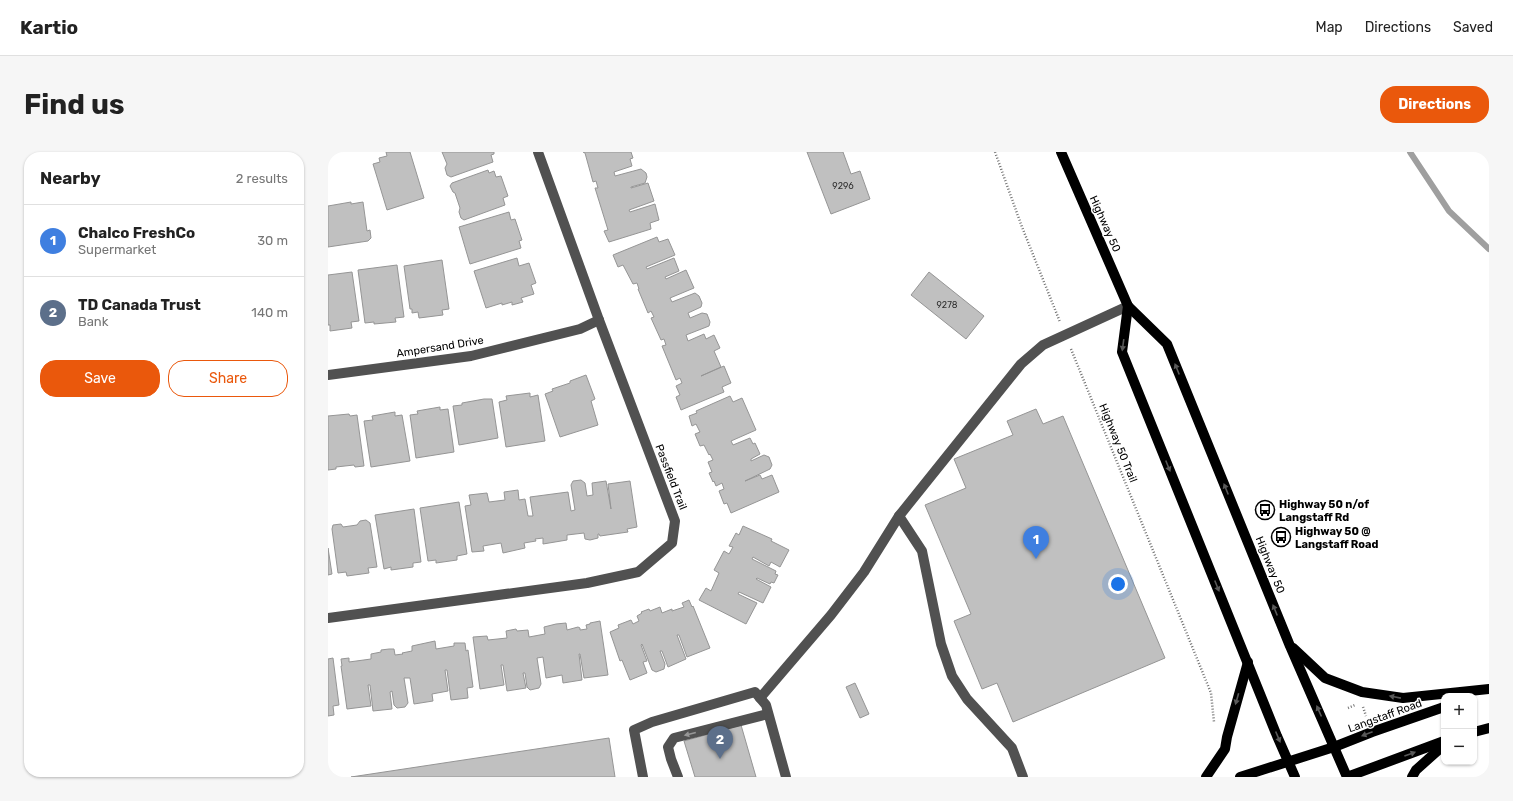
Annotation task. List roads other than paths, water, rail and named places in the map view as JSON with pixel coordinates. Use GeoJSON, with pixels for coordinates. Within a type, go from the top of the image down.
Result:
{"type":"FeatureCollection","features":[{"type":"Feature","properties":{"kind":"main road","name":"Highway 50"},"geometry":{"type":"LineString","coordinates":[[1061,152],[1128,306],[1167,344],[1290,646],[1347,777]]}},
{"type":"Feature","properties":{"kind":"main road"},"geometry":{"type":"LineString","coordinates":[[1128,306],[1122,352],[1295,777]]}},
{"type":"Feature","properties":{"kind":"main road"},"geometry":{"type":"LineString","coordinates":[[1290,646],[1325,678],[1362,692],[1403,698],[1489,690]]}},
{"type":"Feature","properties":{"kind":"main road"},"geometry":{"type":"LineString","coordinates":[[1206,777],[1225,749],[1248,662]]}},
{"type":"Feature","properties":{"kind":"main road"},"geometry":{"type":"LineString","coordinates":[[1477,696],[1489,690]]}},
{"type":"Feature","properties":{"kind":"main road","name":"Langstaff Road"},"geometry":{"type":"LineString","coordinates":[[1240,777],[1334,747],[1441,708]]}},
{"type":"Feature","properties":{"kind":"main road"},"geometry":{"type":"LineString","coordinates":[[1477,731],[1489,728]]}},
{"type":"Feature","properties":{"kind":"main road"},"geometry":{"type":"LineString","coordinates":[[1347,777],[1441,742]]}},
{"type":"Feature","properties":{"kind":"main road"},"geometry":{"type":"LineString","coordinates":[[1412,777],[1416,770],[1441,748]]}},
{"type":"Feature","properties":{"kind":"street","name":"Passfield Trail"},"geometry":{"type":"LineString","coordinates":[[328,618],[586,583],[638,572],[672,543],[675,521],[599,320],[538,152]]}},
{"type":"Feature","properties":{"kind":"street"},"geometry":{"type":"LineString","coordinates":[[760,698],[831,615],[864,572],[899,516],[1021,364],[1043,345],[1128,306]]}},
{"type":"Feature","properties":{"kind":"street","name":"Ampersand Drive"},"geometry":{"type":"LineString","coordinates":[[328,375],[471,356],[580,329],[599,320]]}},
{"type":"Feature","properties":{"kind":"street"},"geometry":{"type":"LineString","coordinates":[[899,516],[922,551],[941,644],[952,676],[967,699],[1012,748],[1023,777]]}},
{"type":"Feature","properties":{"kind":"street"},"geometry":{"type":"LineString","coordinates":[[643,777],[634,730],[652,722],[756,692],[766,705],[786,777]]}},
{"type":"Feature","properties":{"kind":"street"},"geometry":{"type":"LineString","coordinates":[[678,777],[668,747],[674,738],[768,714]]}},
{"type":"Feature","properties":{"kind":"waterway"},"geometry":{"type":"LineString","coordinates":[[1410,152],[1449,211],[1489,249]]}},
{"type":"Feature","properties":{"kind":"place","name":"Highway 50 n/of Langstaff Rd"},"geometry":{"type":"Point","coordinates":[1265,510]}},
{"type":"Feature","properties":{"kind":"place","name":"Highway 50 @ Langstaff Road"},"geometry":{"type":"Point","coordinates":[1281,537]}},
{"type":"Feature","properties":{"kind":"place","name":"Chalco FreshCo"},"geometry":{"type":"Point","coordinates":[1036,559]}},
{"type":"Feature","properties":{"kind":"place","name":"TD Canada Trust"},"geometry":{"type":"Point","coordinates":[720,759]}}]}
